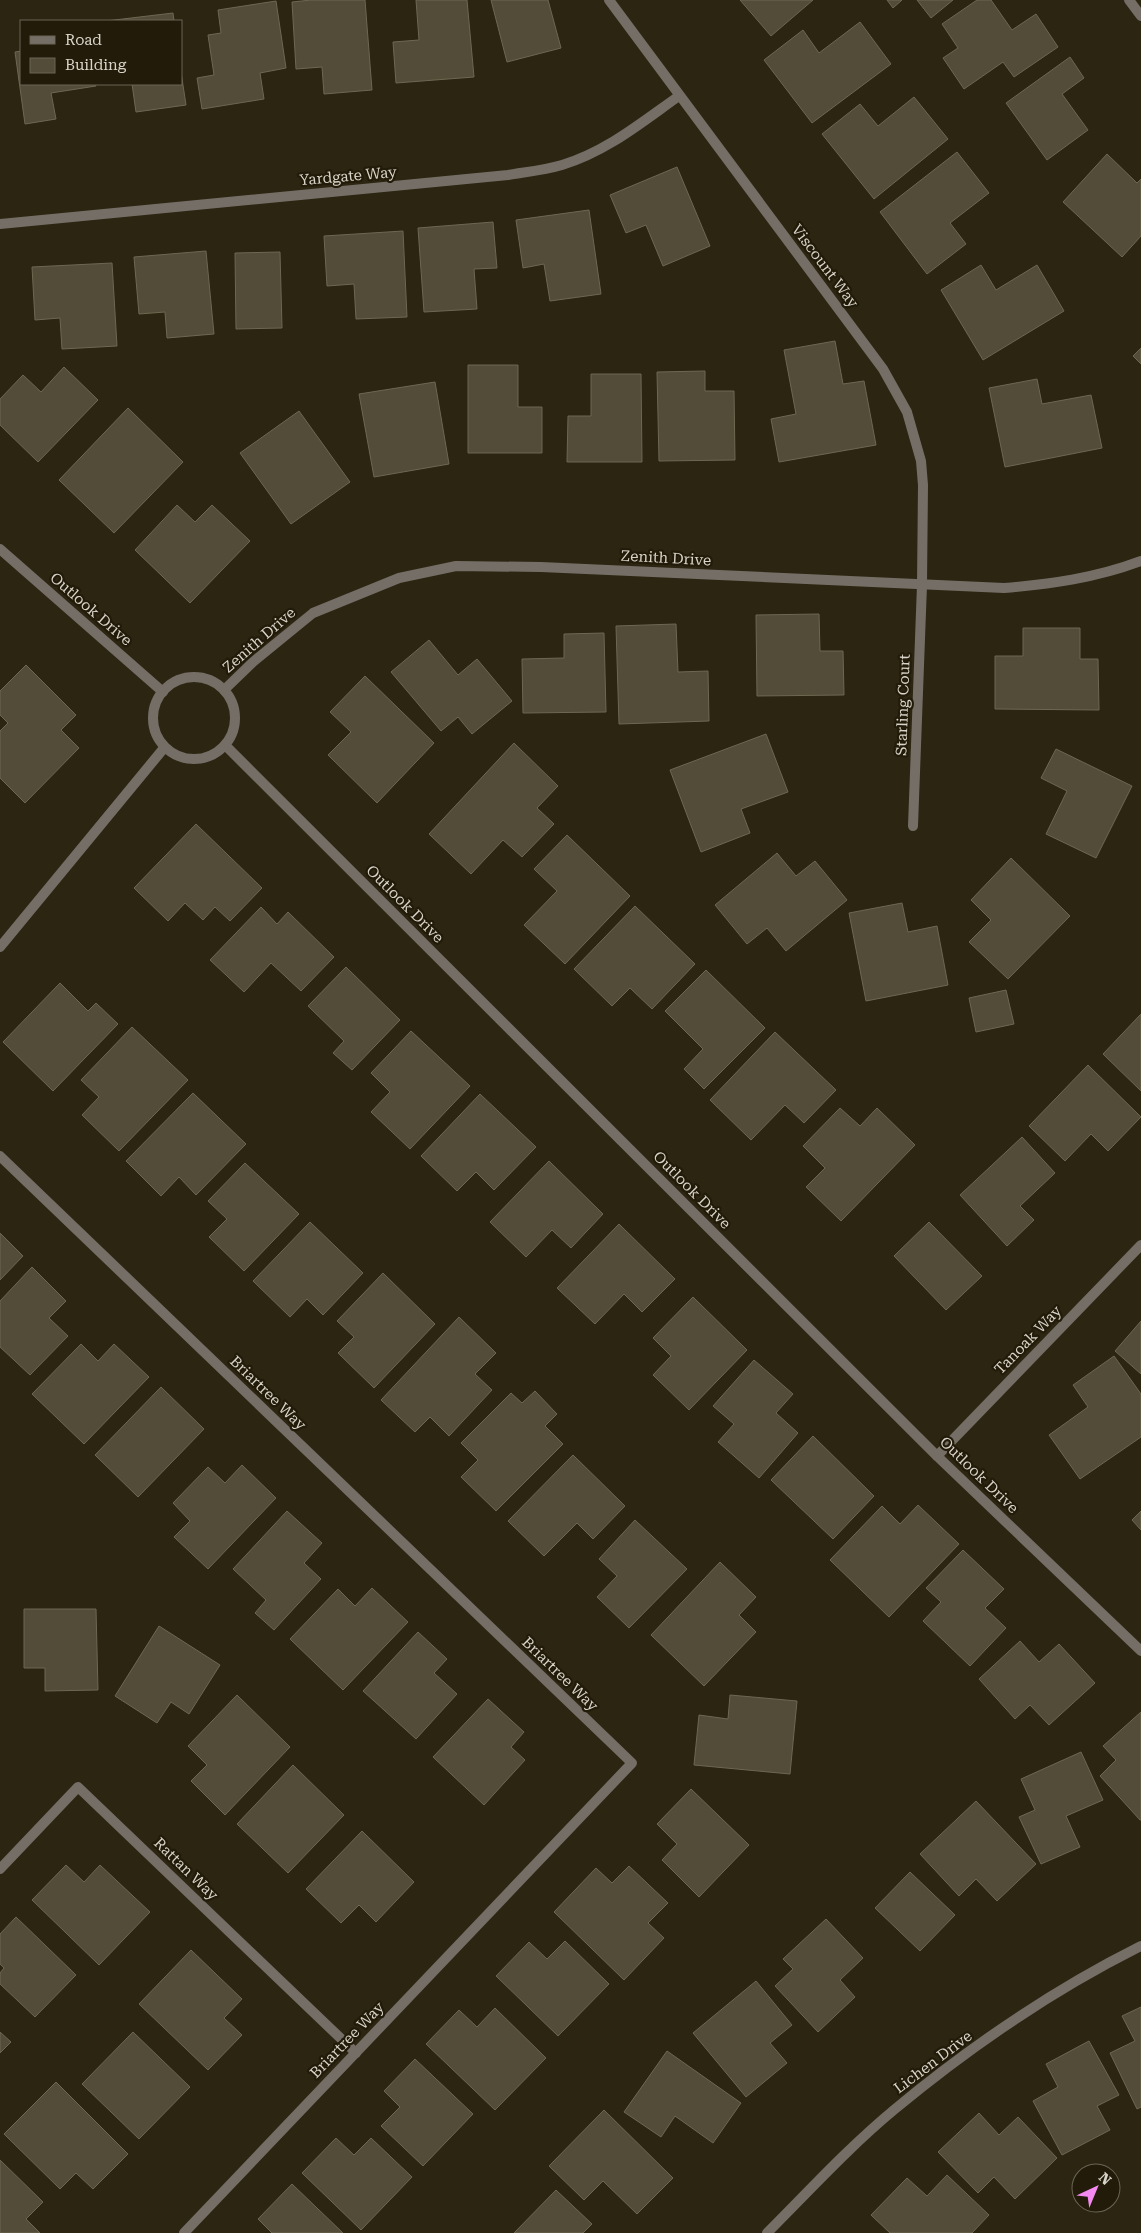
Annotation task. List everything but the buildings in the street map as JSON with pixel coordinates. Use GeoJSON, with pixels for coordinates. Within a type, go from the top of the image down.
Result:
{"type":"FeatureCollection","features":[{"type":"Feature","properties":{"kind":"street","name":"Viscount Way"},"geometry":{"type":"LineString","coordinates":[[609,0],[883,369],[907,412],[922,469],[922,585]]}},
{"type":"Feature","properties":{"kind":"street"},"geometry":{"type":"LineString","coordinates":[[1129,0],[1141,16]]}},
{"type":"Feature","properties":{"kind":"street","name":"Yardgate Way"},"geometry":{"type":"LineString","coordinates":[[0,224],[508,176],[562,165],[587,156],[612,143],[679,96]]}},
{"type":"Feature","properties":{"kind":"street","name":"Outlook Drive"},"geometry":{"type":"LineString","coordinates":[[0,548],[163,692]]}},
{"type":"Feature","properties":{"kind":"street","name":"Zenith Drive"},"geometry":{"type":"LineString","coordinates":[[224,690],[253,662],[313,614],[399,578],[456,566],[541,567],[1004,588],[1062,583],[1118,570],[1141,561]]}},
{"type":"Feature","properties":{"kind":"street","name":"Starling Court"},"geometry":{"type":"LineString","coordinates":[[913,826],[922,585]]}},
{"type":"Feature","properties":{"kind":"street"},"geometry":{"type":"LineString","coordinates":[[192,677],[206,678],[218,684],[224,690],[234,707],[236,720],[233,734],[226,746],[215,754],[202,759],[188,760],[176,756],[164,748],[156,737],[152,723],[153,710],[163,692],[178,679],[192,677]]}},
{"type":"Feature","properties":{"kind":"street","name":"Outlook Drive"},"geometry":{"type":"LineString","coordinates":[[226,746],[937,1456],[1141,1651]]}},
{"type":"Feature","properties":{"kind":"street"},"geometry":{"type":"LineString","coordinates":[[0,947],[164,748]]}},
{"type":"Feature","properties":{"kind":"street","name":"Briartree Way"},"geometry":{"type":"LineString","coordinates":[[0,1156],[632,1764],[184,2233]]}},
{"type":"Feature","properties":{"kind":"street","name":"Tanoak Way"},"geometry":{"type":"LineString","coordinates":[[937,1456],[1141,1245]]}},
{"type":"Feature","properties":{"kind":"street","name":"Rattan Way"},"geometry":{"type":"LineString","coordinates":[[0,1869],[78,1786],[356,2053]]}},
{"type":"Feature","properties":{"kind":"street","name":"Lichen Drive"},"geometry":{"type":"LineString","coordinates":[[767,2233],[829,2170],[880,2123],[964,2055],[1037,2005],[1141,1946]]}}]}
